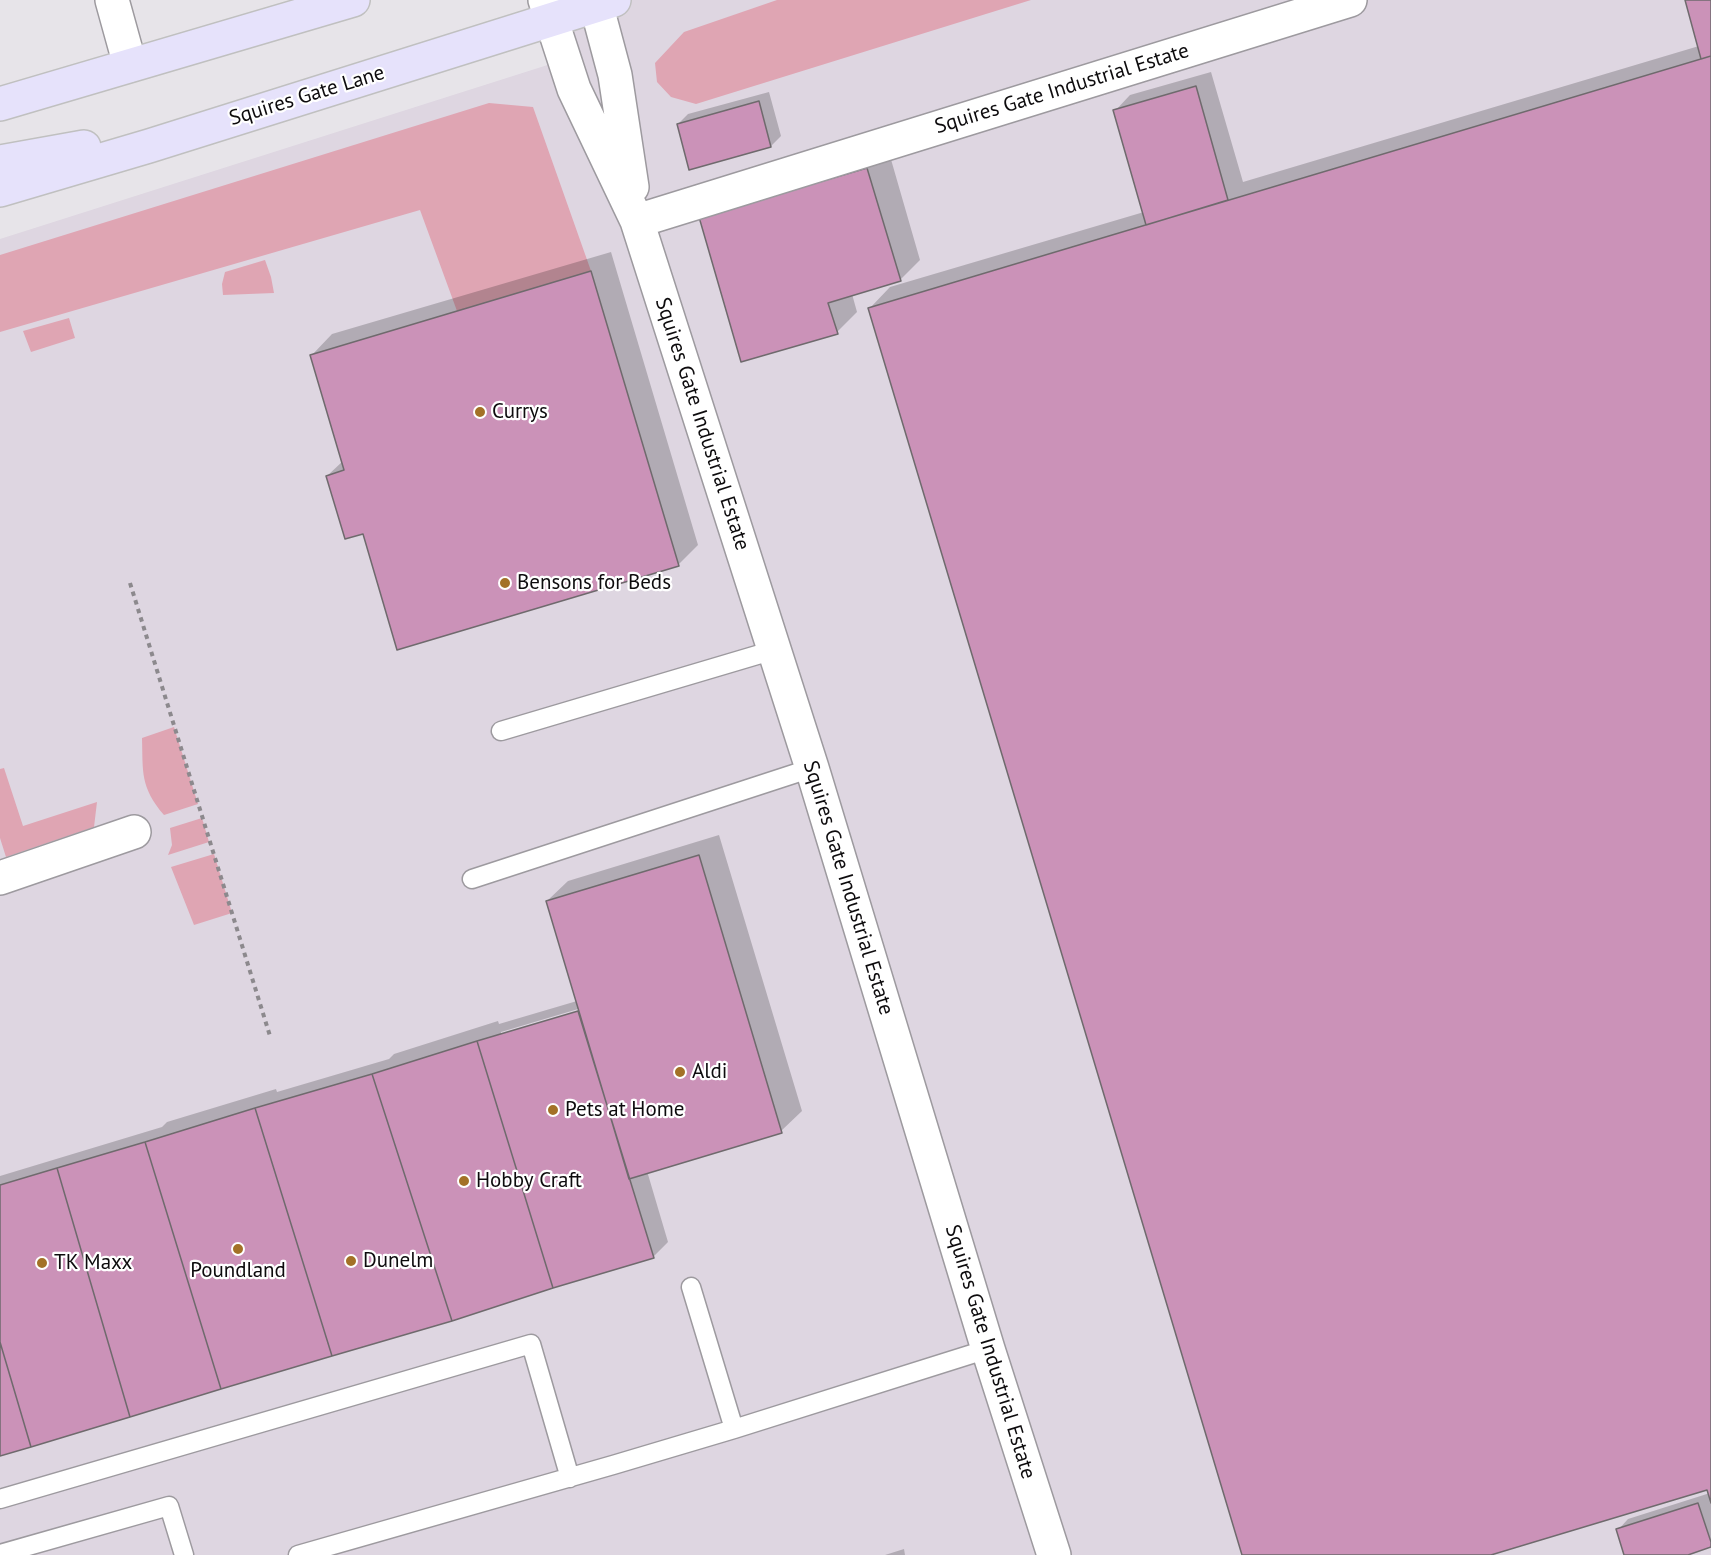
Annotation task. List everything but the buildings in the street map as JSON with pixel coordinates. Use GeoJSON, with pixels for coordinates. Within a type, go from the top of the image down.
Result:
{"type":"FeatureCollection","features":[{"type":"Feature","properties":{"kind":"main road"},"geometry":{"type":"LineString","coordinates":[[0,104],[353,0]]}},
{"type":"Feature","properties":{"kind":"main road","name":"Squires Gate Lane"},"geometry":{"type":"LineString","coordinates":[[0,190],[207,127],[548,10],[602,2]]}},
{"type":"Feature","properties":{"kind":"main road"},"geometry":{"type":"LineString","coordinates":[[0,162],[207,127]]}},
{"type":"Feature","properties":{"kind":"street"},"geometry":{"type":"LineString","coordinates":[[112,0],[130,65]]}},
{"type":"Feature","properties":{"kind":"street","name":"Squires Gate Industrial Estate"},"geometry":{"type":"LineString","coordinates":[[637,221],[1350,0]]}},
{"type":"Feature","properties":{"kind":"street"},"geometry":{"type":"LineString","coordinates":[[602,2],[637,221]]}},
{"type":"Feature","properties":{"kind":"street","name":"Squires Gate Industrial Estate"},"geometry":{"type":"LineString","coordinates":[[548,10],[574,89],[637,221],[812,768],[988,1348],[1054,1555]]}},
{"type":"Feature","properties":{"kind":"street"},"geometry":{"type":"LineString","coordinates":[[0,878],[134,832]]}},
{"type":"Feature","properties":{"kind":"lane"},"geometry":{"type":"LineString","coordinates":[[501,731],[774,650]]}},
{"type":"Feature","properties":{"kind":"lane"},"geometry":{"type":"LineString","coordinates":[[472,879],[812,768]]}},
{"type":"Feature","properties":{"kind":"lane"},"geometry":{"type":"LineString","coordinates":[[691,1287],[734,1429]]}},
{"type":"Feature","properties":{"kind":"lane"},"geometry":{"type":"LineString","coordinates":[[0,1499],[531,1344],[570,1478]]}},
{"type":"Feature","properties":{"kind":"lane"},"geometry":{"type":"LineString","coordinates":[[298,1555],[734,1429],[988,1348]]}},
{"type":"Feature","properties":{"kind":"lane"},"geometry":{"type":"LineString","coordinates":[[0,1554],[169,1506],[184,1555]]}},
{"type":"Feature","properties":{"kind":"path"},"geometry":{"type":"LineString","coordinates":[[130,583],[270,1036]]}},
{"type":"Feature","properties":{"kind":"shaded area"},"geometry":{"type":"Polygon","coordinates":[[[614,0],[1711,0],[1711,1555],[0,1555],[0,239],[557,62],[544,21],[614,0]]]}},
{"type":"Feature","properties":{"kind":"shaded area"},"geometry":{"type":"Polygon","coordinates":[[[777,0],[1031,0],[696,104],[671,97],[657,82],[655,63],[684,32],[777,0]]]}},
{"type":"Feature","properties":{"kind":"shaded area"},"geometry":{"type":"Polygon","coordinates":[[[489,103],[533,107],[591,271],[457,311],[420,210],[0,332],[0,255],[489,103]]]}},
{"type":"Feature","properties":{"kind":"shaded area"},"geometry":{"type":"Polygon","coordinates":[[[265,260],[274,293],[223,295],[222,284],[225,272],[265,260]]]}},
{"type":"Feature","properties":{"kind":"shaded area"},"geometry":{"type":"Polygon","coordinates":[[[69,318],[75,338],[31,352],[23,331],[69,318]]]}},
{"type":"Feature","properties":{"kind":"shaded area"},"geometry":{"type":"Polygon","coordinates":[[[174,727],[198,804],[164,815],[151,796],[144,779],[142,738],[174,727]]]}},
{"type":"Feature","properties":{"kind":"shaded area"},"geometry":{"type":"Polygon","coordinates":[[[4,768],[23,826],[97,802],[94,827],[6,857],[0,838],[0,769],[4,768]]]}},
{"type":"Feature","properties":{"kind":"shaded area"},"geometry":{"type":"Polygon","coordinates":[[[202,818],[209,842],[168,855],[172,845],[170,828],[202,818]]]}},
{"type":"Feature","properties":{"kind":"shaded area"},"geometry":{"type":"Polygon","coordinates":[[[214,854],[232,913],[194,925],[171,867],[214,854]]]}},
{"type":"Feature","properties":{"kind":"place","name":"Currys"},"geometry":{"type":"Point","coordinates":[480,412]}},
{"type":"Feature","properties":{"kind":"place","name":"Bensons for Beds"},"geometry":{"type":"Point","coordinates":[505,583]}},
{"type":"Feature","properties":{"kind":"place","name":"Aldi"},"geometry":{"type":"Point","coordinates":[680,1072]}},
{"type":"Feature","properties":{"kind":"place","name":"Pets at Home"},"geometry":{"type":"Point","coordinates":[553,1110]}},
{"type":"Feature","properties":{"kind":"place","name":"Hobby Craft"},"geometry":{"type":"Point","coordinates":[464,1181]}},
{"type":"Feature","properties":{"kind":"place","name":"Poundland"},"geometry":{"type":"Point","coordinates":[238,1249]}},
{"type":"Feature","properties":{"kind":"place","name":"Dunelm"},"geometry":{"type":"Point","coordinates":[351,1261]}},
{"type":"Feature","properties":{"kind":"place","name":"TK Maxx"},"geometry":{"type":"Point","coordinates":[42,1263]}}]}
